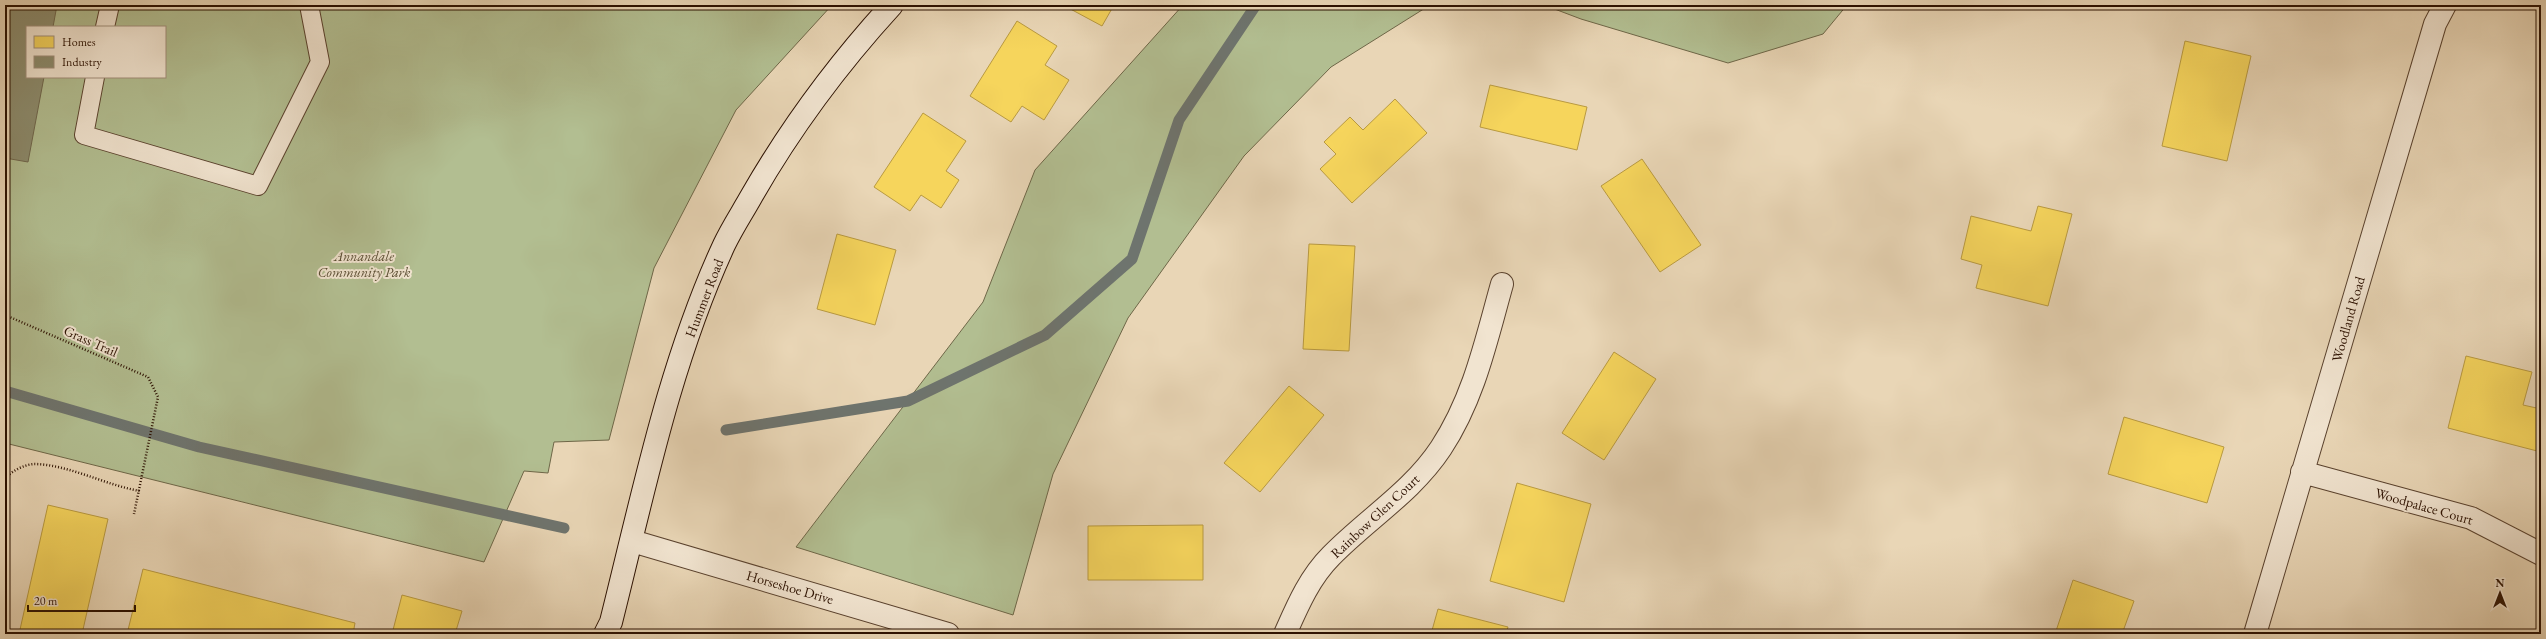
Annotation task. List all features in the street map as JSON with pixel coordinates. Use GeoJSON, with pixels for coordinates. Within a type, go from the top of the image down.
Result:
{"type":"FeatureCollection","features":[{"type":"Feature","properties":{"kind":"street","name":"Hummer Road"},"geometry":{"type":"LineString","coordinates":[[605,634],[611,622],[669,397],[695,317],[724,244],[770,163],[821,88],[892,5]]}},
{"type":"Feature","properties":{"kind":"street","name":"Woodland Road"},"geometry":{"type":"LineString","coordinates":[[2255,634],[2435,24],[2445,5]]}},
{"type":"Feature","properties":{"kind":"street","name":"Rainbow Glen Court"},"geometry":{"type":"LineString","coordinates":[[1285,634],[1302,595],[1329,557],[1364,525],[1406,491],[1441,449],[1464,407],[1475,381],[1502,284]]}},
{"type":"Feature","properties":{"kind":"street","name":"Woodpalace Court"},"geometry":{"type":"LineString","coordinates":[[2302,472],[2471,518],[2541,554]]}},
{"type":"Feature","properties":{"kind":"street","name":"Horseshoe Drive"},"geometry":{"type":"LineString","coordinates":[[632,541],[948,634]]}},
{"type":"Feature","properties":{"kind":"lane"},"geometry":{"type":"LineString","coordinates":[[105,26],[110,5]]}},
{"type":"Feature","properties":{"kind":"lane"},"geometry":{"type":"LineString","coordinates":[[95,78],[84,135],[258,186],[320,62],[309,5]]}},
{"type":"Feature","properties":{"kind":"path","name":"Grass Trail"},"geometry":{"type":"LineString","coordinates":[[5,315],[148,376],[158,397],[140,491]]}},
{"type":"Feature","properties":{"kind":"path"},"geometry":{"type":"LineString","coordinates":[[5,478],[11,472],[34,464],[64,469],[104,482],[140,491],[134,514]]}},
{"type":"Feature","properties":{"kind":"green space","name":"Annandale Community Park"},"geometry":{"type":"Polygon","coordinates":[[[5,5],[832,5],[736,110],[654,268],[609,440],[554,442],[548,473],[524,471],[484,562],[5,443],[5,5]]]}},
{"type":"Feature","properties":{"kind":"green space"},"geometry":{"type":"Polygon","coordinates":[[[1183,5],[1430,5],[1331,67],[1244,156],[1128,318],[1053,474],[1013,615],[796,547],[983,302],[1035,170],[1183,5]]]}},
{"type":"Feature","properties":{"kind":"green space"},"geometry":{"type":"Polygon","coordinates":[[[1544,5],[1847,5],[1823,34],[1728,63],[1581,19],[1544,5]]]}},
{"type":"Feature","properties":{"kind":"building: Homes"},"geometry":{"type":"Polygon","coordinates":[[[1063,5],[1114,5],[1102,26],[1063,5]]]}},
{"type":"Feature","properties":{"kind":"building: Homes"},"geometry":{"type":"Polygon","coordinates":[[[1017,21],[1057,46],[1045,65],[1069,80],[1044,120],[1022,106],[1011,122],[970,96],[1017,21]]]}},
{"type":"Feature","properties":{"kind":"building: Homes"},"geometry":{"type":"Polygon","coordinates":[[[2185,41],[2251,56],[2227,161],[2162,146],[2185,41]]]}},
{"type":"Feature","properties":{"kind":"building: Homes"},"geometry":{"type":"Polygon","coordinates":[[[1490,85],[1587,107],[1577,150],[1480,127],[1490,85]]]}},
{"type":"Feature","properties":{"kind":"building: Homes"},"geometry":{"type":"Polygon","coordinates":[[[1395,99],[1427,133],[1352,203],[1320,169],[1336,154],[1324,142],[1350,117],[1363,130],[1395,99]]]}},
{"type":"Feature","properties":{"kind":"building: Homes"},"geometry":{"type":"Polygon","coordinates":[[[923,113],[966,141],[946,171],[959,180],[941,208],[921,195],[910,211],[874,187],[923,113]]]}},
{"type":"Feature","properties":{"kind":"building: Homes"},"geometry":{"type":"Polygon","coordinates":[[[1642,159],[1701,245],[1660,272],[1601,186],[1642,159]]]}},
{"type":"Feature","properties":{"kind":"building: Homes"},"geometry":{"type":"Polygon","coordinates":[[[2038,206],[2072,214],[2048,306],[1976,288],[1982,265],[1961,259],[1971,216],[2031,231],[2038,206]]]}},
{"type":"Feature","properties":{"kind":"building: Homes"},"geometry":{"type":"Polygon","coordinates":[[[837,234],[896,250],[875,325],[817,309],[837,234]]]}},
{"type":"Feature","properties":{"kind":"building: Homes"},"geometry":{"type":"Polygon","coordinates":[[[1309,244],[1355,246],[1349,351],[1303,349],[1309,244]]]}},
{"type":"Feature","properties":{"kind":"building: Homes"},"geometry":{"type":"Polygon","coordinates":[[[1614,352],[1656,379],[1604,460],[1562,433],[1614,352]]]}},
{"type":"Feature","properties":{"kind":"building: Homes"},"geometry":{"type":"Polygon","coordinates":[[[2466,356],[2532,372],[2523,405],[2541,409],[2541,452],[2448,428],[2466,356]]]}},
{"type":"Feature","properties":{"kind":"building: Homes"},"geometry":{"type":"Polygon","coordinates":[[[1289,386],[1324,415],[1260,492],[1224,463],[1289,386]]]}},
{"type":"Feature","properties":{"kind":"building: Homes"},"geometry":{"type":"Polygon","coordinates":[[[2124,417],[2224,447],[2207,503],[2108,474],[2124,417]]]}},
{"type":"Feature","properties":{"kind":"building: Homes"},"geometry":{"type":"Polygon","coordinates":[[[1517,483],[1591,504],[1564,602],[1490,581],[1517,483]]]}},
{"type":"Feature","properties":{"kind":"building: Homes"},"geometry":{"type":"Polygon","coordinates":[[[48,505],[108,519],[82,634],[19,634],[48,505]]]}},
{"type":"Feature","properties":{"kind":"building: Homes"},"geometry":{"type":"Polygon","coordinates":[[[1203,525],[1203,580],[1088,580],[1088,526],[1203,525]]]}},
{"type":"Feature","properties":{"kind":"building: Homes"},"geometry":{"type":"Polygon","coordinates":[[[143,569],[355,623],[353,634],[144,634],[128,630],[143,569]]]}},
{"type":"Feature","properties":{"kind":"building: Homes"},"geometry":{"type":"Polygon","coordinates":[[[2073,580],[2134,601],[2122,634],[2055,634],[2073,580]]]}},
{"type":"Feature","properties":{"kind":"building: Homes"},"geometry":{"type":"Polygon","coordinates":[[[402,595],[462,611],[455,634],[392,634],[402,595]]]}},
{"type":"Feature","properties":{"kind":"building: Homes"},"geometry":{"type":"Polygon","coordinates":[[[1438,609],[1508,627],[1506,634],[1431,634],[1438,609]]]}},
{"type":"Feature","properties":{"kind":"building: Industry"},"geometry":{"type":"Polygon","coordinates":[[[7,5],[57,5],[53,26],[26,26],[26,78],[44,78],[28,162],[5,158],[7,5]]]}},
{"type":"Feature","properties":{"kind":"waterway"},"geometry":{"type":"LineString","coordinates":[[726,430],[908,401],[1045,335],[1132,259],[1179,120],[1256,5]]}},
{"type":"Feature","properties":{"kind":"waterway"},"geometry":{"type":"LineString","coordinates":[[5,391],[199,447],[564,528]]}}]}
